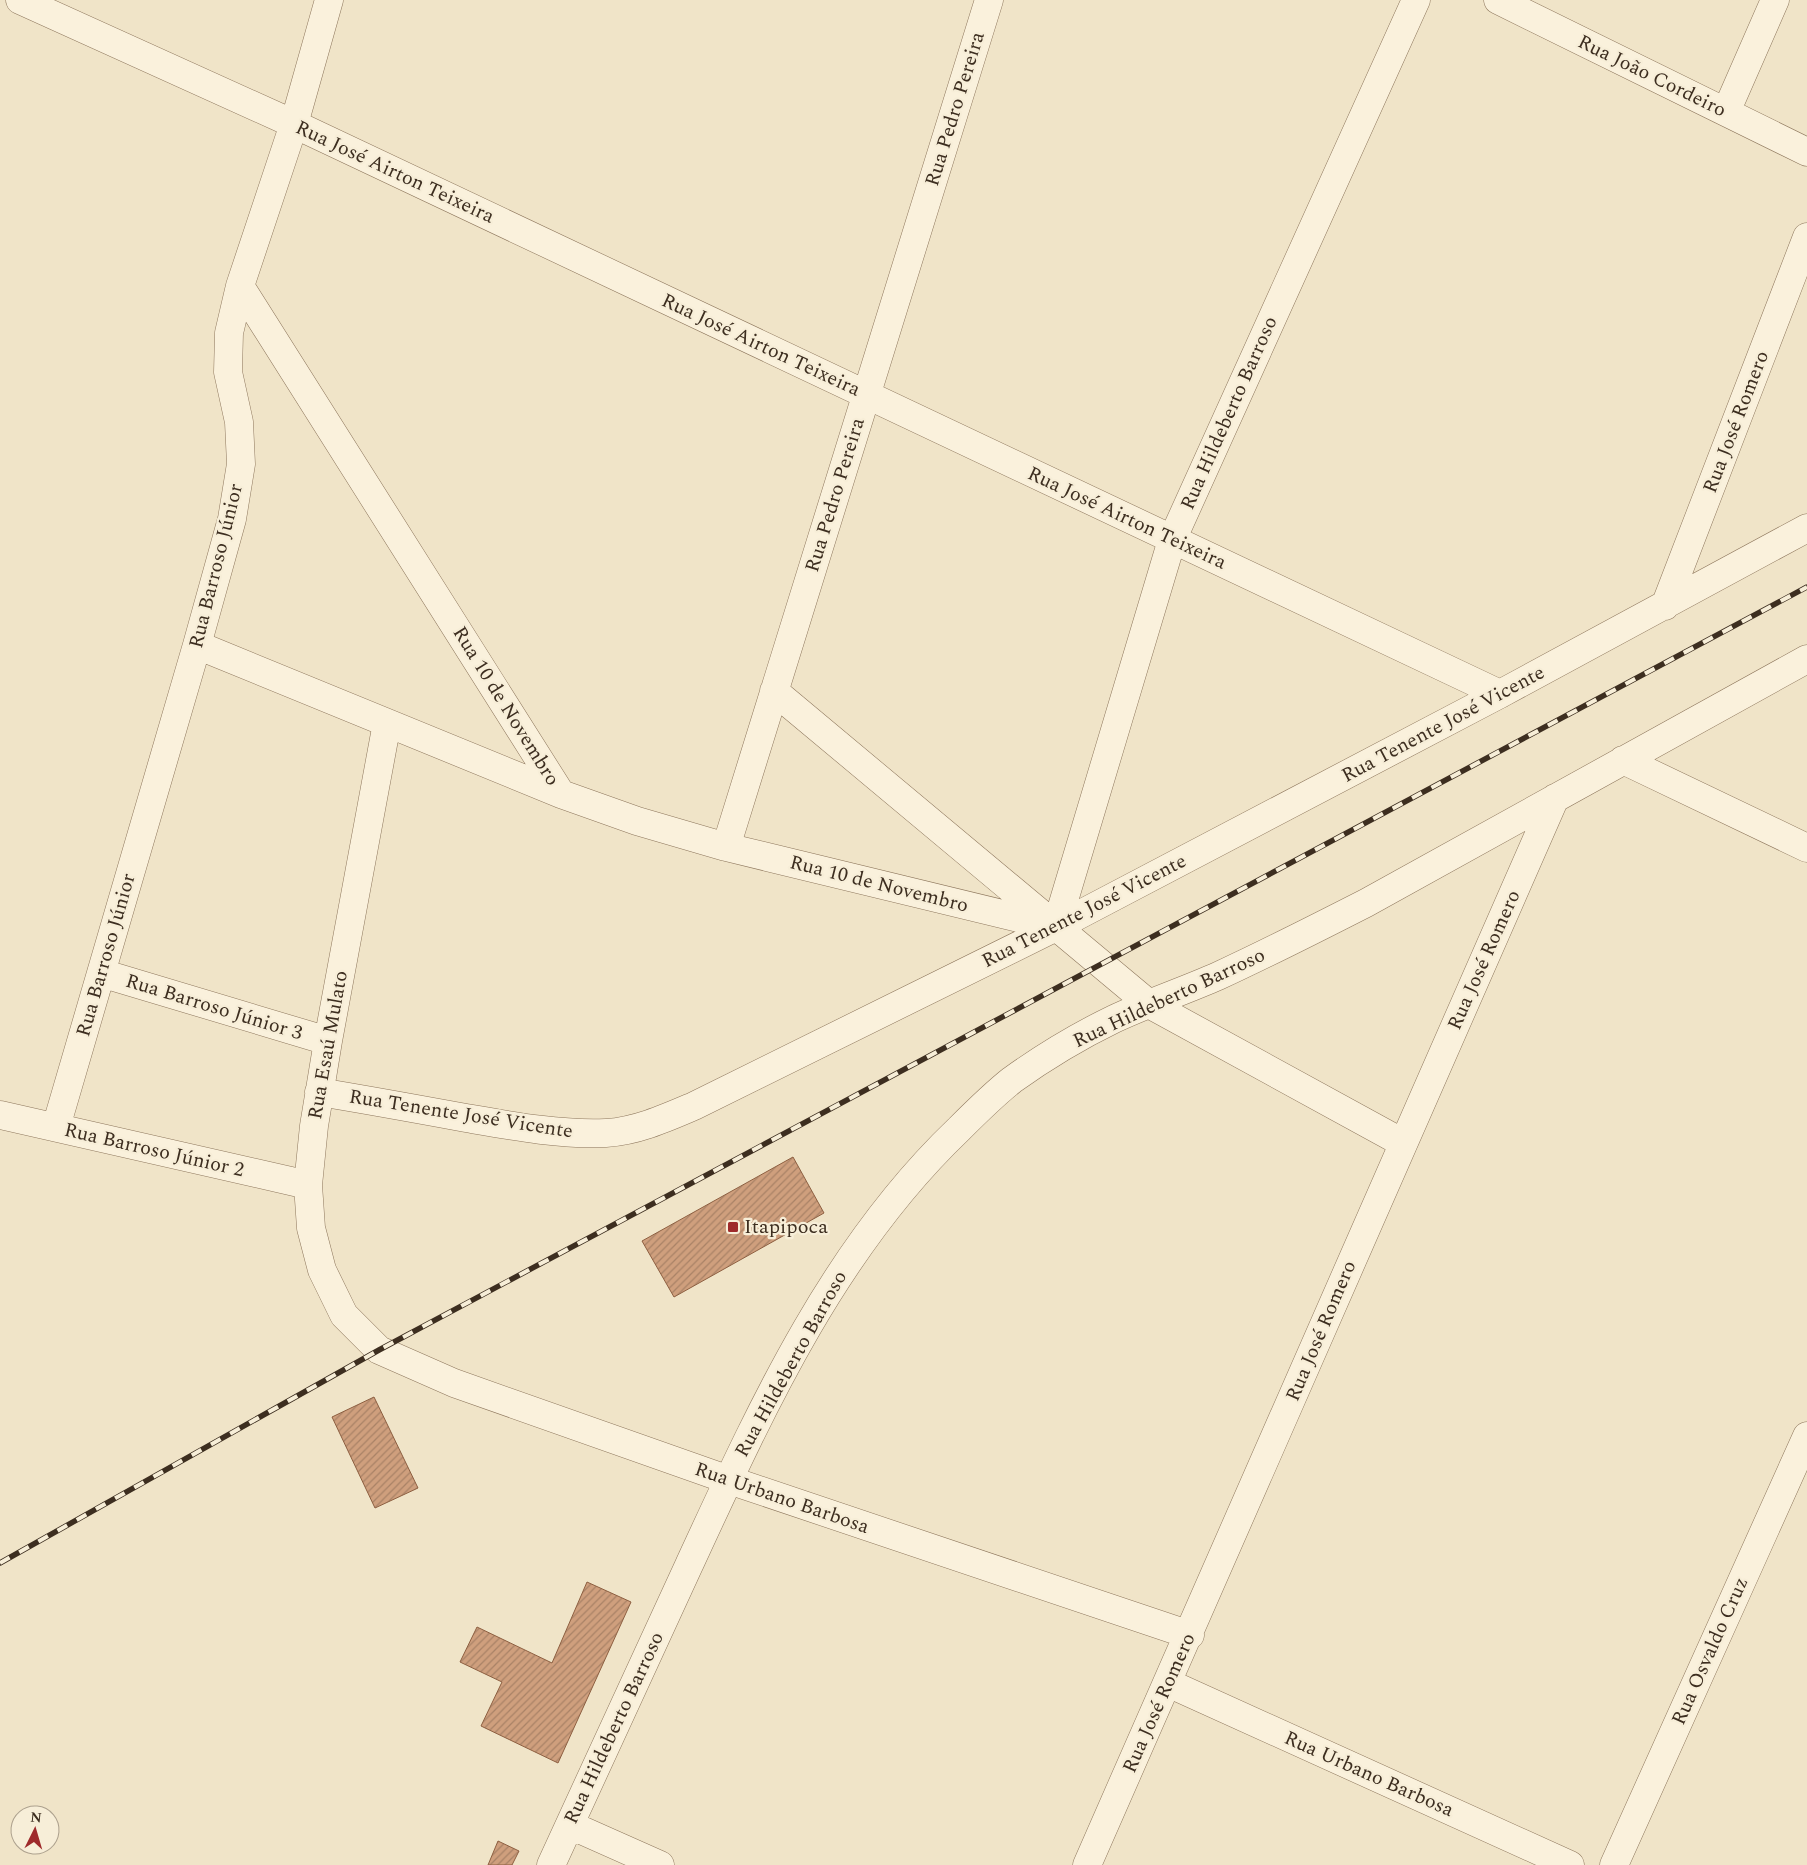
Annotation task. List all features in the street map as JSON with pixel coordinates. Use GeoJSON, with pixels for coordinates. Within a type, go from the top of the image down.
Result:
{"type":"FeatureCollection","features":[{"type":"Feature","properties":{"kind":"street","name":"Rua José Airton Teixeira"},"geometry":{"type":"LineString","coordinates":[[20,0],[294,124],[1500,694]]}},
{"type":"Feature","properties":{"kind":"street","name":"Rua Barroso Júnior"},"geometry":{"type":"LineString","coordinates":[[56,1127],[232,519],[240,470],[239,422],[228,372],[230,333],[240,286],[294,124],[329,0]]}},
{"type":"Feature","properties":{"kind":"street","name":"Rua Pedro Pereira"},"geometry":{"type":"LineString","coordinates":[[726,847],[989,0]]}},
{"type":"Feature","properties":{"kind":"street","name":"Rua Hildeberto Barroso"},"geometry":{"type":"LineString","coordinates":[[1056,927],[1172,540],[1416,0]]}},
{"type":"Feature","properties":{"kind":"street","name":"Rua João Cordeiro"},"geometry":{"type":"LineString","coordinates":[[1498,0],[1807,152]]}},
{"type":"Feature","properties":{"kind":"street"},"geometry":{"type":"LineString","coordinates":[[1726,112],[1775,0]]}},
{"type":"Feature","properties":{"kind":"street","name":"Rua José Romero"},"geometry":{"type":"LineString","coordinates":[[1665,606],[1807,237]]}},
{"type":"Feature","properties":{"kind":"street","name":"Rua 10 de Novembro"},"geometry":{"type":"LineString","coordinates":[[240,286],[561,794],[637,821],[726,847],[1056,927]]}},
{"type":"Feature","properties":{"kind":"street","name":"Rua Tenente José Vicente"},"geometry":{"type":"LineString","coordinates":[[319,1092],[490,1122],[550,1130],[608,1133],[637,1128],[694,1106],[1056,927],[1500,694],[1807,528]]}},
{"type":"Feature","properties":{"kind":"street"},"geometry":{"type":"LineString","coordinates":[[197,645],[561,794]]}},
{"type":"Feature","properties":{"kind":"street"},"geometry":{"type":"LineString","coordinates":[[1555,798],[1807,659]]}},
{"type":"Feature","properties":{"kind":"street"},"geometry":{"type":"LineString","coordinates":[[774,691],[1148,1004],[1403,1143]]}},
{"type":"Feature","properties":{"kind":"street","name":"Rua Esaú Mulato"},"geometry":{"type":"LineString","coordinates":[[379,1350],[344,1315],[322,1270],[311,1228],[308,1185],[319,1092],[387,723]]}},
{"type":"Feature","properties":{"kind":"street"},"geometry":{"type":"LineString","coordinates":[[1622,760],[1807,848]]}},
{"type":"Feature","properties":{"kind":"street","name":"Rua Hildeberto Barroso"},"geometry":{"type":"LineString","coordinates":[[551,1865],[729,1480],[768,1399],[802,1335],[830,1288],[872,1228],[905,1186],[942,1145],[1009,1082],[1089,1032],[1148,1004],[1218,976],[1292,940],[1430,869],[1555,798]]}},
{"type":"Feature","properties":{"kind":"street","name":"Rua José Romero"},"geometry":{"type":"LineString","coordinates":[[1087,1865],[1190,1635],[1555,798]]}},
{"type":"Feature","properties":{"kind":"street","name":"Rua Barroso Júnior 3"},"geometry":{"type":"LineString","coordinates":[[101,973],[328,1041]]}},
{"type":"Feature","properties":{"kind":"street","name":"Rua Barroso Júnior 2"},"geometry":{"type":"LineString","coordinates":[[0,1115],[308,1185]]}},
{"type":"Feature","properties":{"kind":"street","name":"Rua Urbano Barbosa"},"geometry":{"type":"LineString","coordinates":[[379,1350],[454,1383],[729,1480],[1190,1635]]}},
{"type":"Feature","properties":{"kind":"street","name":"Rua Osvaldo Cruz"},"geometry":{"type":"LineString","coordinates":[[1614,1865],[1807,1436]]}},
{"type":"Feature","properties":{"kind":"street","name":"Rua Urbano Barbosa"},"geometry":{"type":"LineString","coordinates":[[1168,1683],[1570,1865]]}},
{"type":"Feature","properties":{"kind":"street"},"geometry":{"type":"LineString","coordinates":[[570,1824],[660,1865]]}},
{"type":"Feature","properties":{"kind":"building","name":"Itapipoca"},"geometry":{"type":"Polygon","coordinates":[[[793,1157],[824,1213],[674,1297],[642,1241],[793,1157]]]}},
{"type":"Feature","properties":{"kind":"building"},"geometry":{"type":"Polygon","coordinates":[[[374,1397],[418,1488],[375,1508],[332,1417],[374,1397]]]}},
{"type":"Feature","properties":{"kind":"building"},"geometry":{"type":"Polygon","coordinates":[[[587,1582],[631,1602],[558,1763],[481,1726],[502,1682],[460,1662],[477,1627],[552,1663],[587,1582]]]}},
{"type":"Feature","properties":{"kind":"building"},"geometry":{"type":"Polygon","coordinates":[[[498,1841],[519,1851],[512,1865],[488,1865],[498,1841]]]}},
{"type":"Feature","properties":{"kind":"railway"},"geometry":{"type":"LineString","coordinates":[[0,1563],[379,1350],[1807,587]]}},
{"type":"Feature","properties":{"kind":"place","name":"Itapipoca"},"geometry":{"type":"Point","coordinates":[733,1227]}}]}
